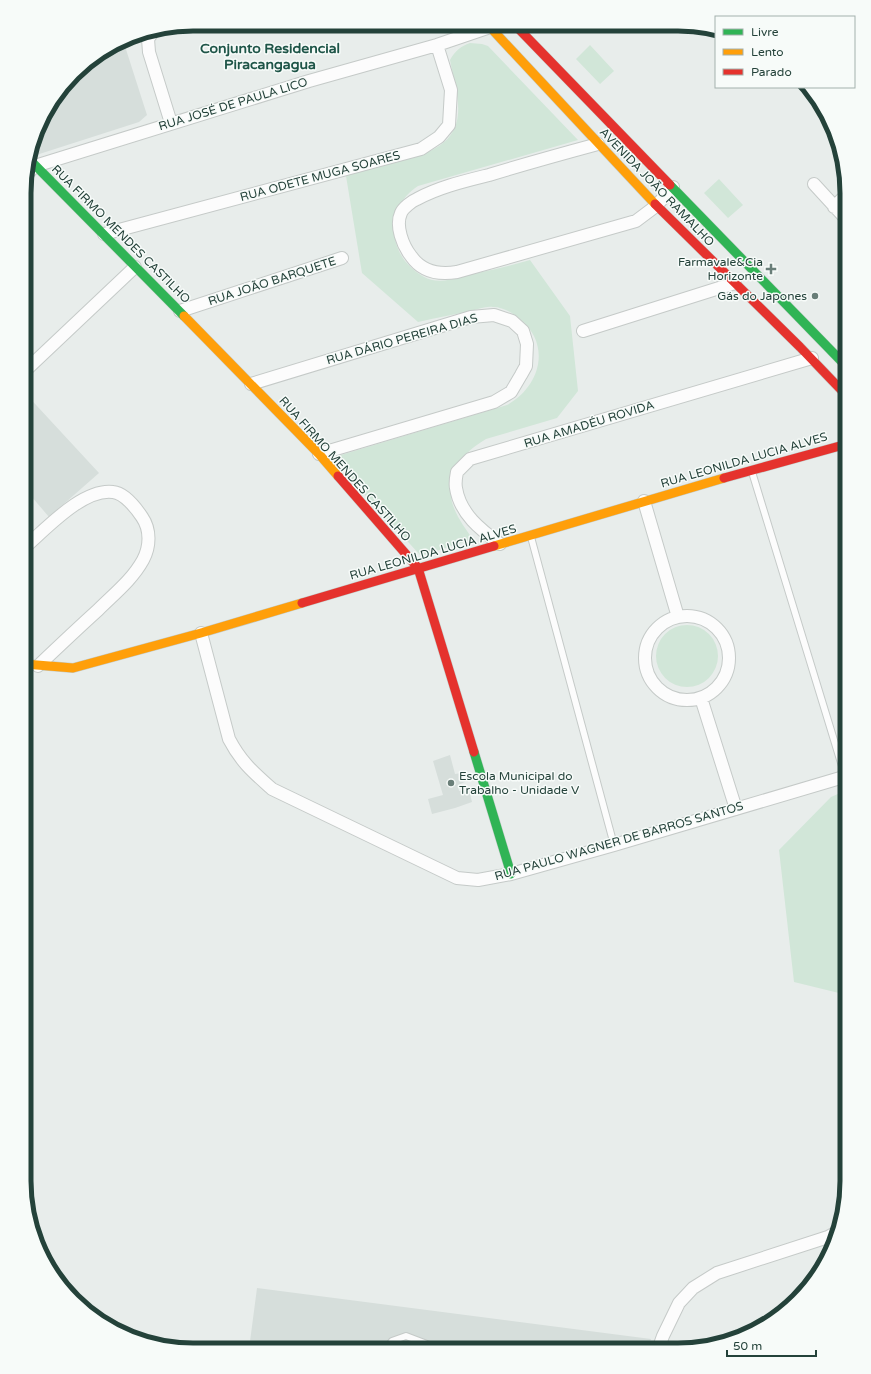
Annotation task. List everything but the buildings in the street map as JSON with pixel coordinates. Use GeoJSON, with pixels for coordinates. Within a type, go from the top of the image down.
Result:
{"type":"FeatureCollection","features":[{"type":"Feature","properties":{"kind":"street","name":"RUA JOSÉ DE PAULA LICO"},"geometry":{"type":"LineString","coordinates":[[34,161],[437,45],[475,31]]}},
{"type":"Feature","properties":{"kind":"street","name":"AVENIDA JOÃO RAMALHO"},"geometry":{"type":"LineString","coordinates":[[494,31],[543,82],[656,206],[812,358],[840,388]]}},
{"type":"Feature","properties":{"kind":"street","name":"AVENIDA JOÃO RAMALHO"},"geometry":{"type":"LineString","coordinates":[[521,31],[840,360]]}},
{"type":"Feature","properties":{"kind":"street"},"geometry":{"type":"LineString","coordinates":[[149,38],[149,52],[171,123]]}},
{"type":"Feature","properties":{"kind":"street","name":"RUA ODETE MUGA SOARES"},"geometry":{"type":"LineString","coordinates":[[104,234],[421,149],[439,137],[448,125],[451,90],[437,45]]}},
{"type":"Feature","properties":{"kind":"street"},"geometry":{"type":"LineString","coordinates":[[598,144],[440,188],[415,199],[401,212],[399,220],[400,233],[409,254],[416,263],[428,270],[444,274],[457,272],[636,221],[656,206],[673,187]]}},
{"type":"Feature","properties":{"kind":"street","name":"RUA FIRMO MENDES CASTILHO"},"geometry":{"type":"LineString","coordinates":[[34,164],[319,454],[418,568],[511,874]]}},
{"type":"Feature","properties":{"kind":"street"},"geometry":{"type":"LineString","coordinates":[[814,184],[840,213]]}},
{"type":"Feature","properties":{"kind":"street"},"geometry":{"type":"LineString","coordinates":[[834,207],[840,201]]}},
{"type":"Feature","properties":{"kind":"street","name":"RUA JOÃO BARQUETE"},"geometry":{"type":"LineString","coordinates":[[180,311],[342,258]]}},
{"type":"Feature","properties":{"kind":"street"},"geometry":{"type":"LineString","coordinates":[[31,365],[135,267]]}},
{"type":"Feature","properties":{"kind":"street"},"geometry":{"type":"LineString","coordinates":[[583,331],[735,284]]}},
{"type":"Feature","properties":{"kind":"street","name":"RUA DÁRIO PEREIRA DIAS"},"geometry":{"type":"LineString","coordinates":[[251,384],[471,317],[494,315],[512,321],[523,332],[527,344],[526,366],[511,392],[494,402],[319,454]]}},
{"type":"Feature","properties":{"kind":"street","name":"RUA AMADÉU ROVIDA"},"geometry":{"type":"LineString","coordinates":[[500,544],[484,532],[472,520],[462,506],[456,488],[457,472],[470,459],[812,358]]}},
{"type":"Feature","properties":{"kind":"street","name":"RUA LEONILDA LUCIA ALVES"},"geometry":{"type":"LineString","coordinates":[[31,665],[73,668],[201,634],[644,501],[840,446]]}},
{"type":"Feature","properties":{"kind":"street"},"geometry":{"type":"LineString","coordinates":[[31,542],[66,511],[96,493],[113,492],[124,497],[142,517],[149,529],[148,544],[143,559],[127,582],[38,666]]}},
{"type":"Feature","properties":{"kind":"street"},"geometry":{"type":"LineString","coordinates":[[644,501],[678,617]]}},
{"type":"Feature","properties":{"kind":"street"},"geometry":{"type":"LineString","coordinates":[[692,616],[706,620],[717,628],[726,639],[730,653],[728,667],[723,680],[713,691],[701,698],[686,700],[671,697],[658,689],[649,677],[645,662],[647,647],[653,634],[664,623],[678,617],[692,616]]}},
{"type":"Feature","properties":{"kind":"street","name":"RUA PAULO WAGNER DE BARROS SANTOS"},"geometry":{"type":"LineString","coordinates":[[201,634],[229,739],[237,754],[250,770],[272,789],[457,878],[478,880],[511,874],[840,778]]}},
{"type":"Feature","properties":{"kind":"street"},"geometry":{"type":"LineString","coordinates":[[701,698],[736,809]]}},
{"type":"Feature","properties":{"kind":"street"},"geometry":{"type":"LineString","coordinates":[[660,1343],[679,1303],[693,1288],[717,1273],[830,1236]]}},
{"type":"Feature","properties":{"kind":"lane"},"geometry":{"type":"LineString","coordinates":[[752,470],[840,756]]}},
{"type":"Feature","properties":{"kind":"lane"},"geometry":{"type":"LineString","coordinates":[[530,536],[614,845]]}},
{"type":"Feature","properties":{"kind":"lane"},"geometry":{"type":"LineString","coordinates":[[391,1343],[406,1336],[424,1343]]}},
{"type":"Feature","properties":{"kind":"shaded area"},"geometry":{"type":"Polygon","coordinates":[[[125,46],[147,115],[139,122],[36,155],[43,131],[64,94],[78,78],[94,64],[125,46]]]}},
{"type":"Feature","properties":{"kind":"shaded area"},"geometry":{"type":"Polygon","coordinates":[[[31,399],[99,473],[49,517],[31,496],[31,399]]]}},
{"type":"Feature","properties":{"kind":"shaded area","name":"Escola Municipal do Trabalho - Unidade V"},"geometry":{"type":"Polygon","coordinates":[[[450,755],[455,774],[462,773],[467,781],[458,785],[459,791],[469,790],[472,802],[432,814],[428,799],[443,795],[433,761],[450,755]]]}},
{"type":"Feature","properties":{"kind":"shaded area"},"geometry":{"type":"Polygon","coordinates":[[[257,1288],[651,1339],[650,1343],[250,1343],[257,1288]]]}},
{"type":"Feature","properties":{"kind":"green space"},"geometry":{"type":"Polygon","coordinates":[[[470,43],[488,46],[578,140],[418,186],[407,195],[401,204],[396,222],[395,238],[397,246],[405,261],[414,270],[428,279],[438,281],[455,279],[530,260],[570,316],[578,391],[557,418],[486,439],[466,454],[459,463],[451,486],[451,496],[452,503],[458,516],[465,529],[473,539],[421,556],[331,458],[507,405],[527,388],[534,377],[538,365],[539,353],[536,341],[530,329],[520,319],[508,311],[497,307],[488,307],[418,322],[362,273],[346,176],[428,152],[442,144],[451,135],[456,124],[458,100],[450,60],[458,49],[470,43]]]}},
{"type":"Feature","properties":{"kind":"green space"},"geometry":{"type":"Polygon","coordinates":[[[590,45],[614,71],[600,84],[576,59],[590,45]]]}},
{"type":"Feature","properties":{"kind":"green space"},"geometry":{"type":"Polygon","coordinates":[[[719,179],[743,205],[728,218],[704,193],[719,179]]]}},
{"type":"Feature","properties":{"kind":"green space"},"geometry":{"type":"Polygon","coordinates":[[[681,625],[693,625],[709,634],[716,644],[718,656],[716,668],[709,678],[693,687],[681,687],[670,682],[661,673],[656,662],[656,650],[661,639],[670,630],[681,625]]]}},
{"type":"Feature","properties":{"kind":"green space"},"geometry":{"type":"Polygon","coordinates":[[[840,793],[840,993],[794,982],[779,850],[831,797],[840,793]]]}},
{"type":"Feature","properties":{"kind":"traffic: fast"},"geometry":{"type":"LineString","coordinates":[[34,164],[184,316]]}},
{"type":"Feature","properties":{"kind":"traffic: fast"},"geometry":{"type":"LineString","coordinates":[[670,185],[840,360]]}},
{"type":"Feature","properties":{"kind":"traffic: fast"},"geometry":{"type":"LineString","coordinates":[[474,752],[511,874]]}},
{"type":"Feature","properties":{"kind":"traffic: slow"},"geometry":{"type":"LineString","coordinates":[[494,31],[655,204]]}},
{"type":"Feature","properties":{"kind":"traffic: slow"},"geometry":{"type":"LineString","coordinates":[[184,316],[319,454],[338,476]]}},
{"type":"Feature","properties":{"kind":"traffic: slow"},"geometry":{"type":"LineString","coordinates":[[494,546],[724,478]]}},
{"type":"Feature","properties":{"kind":"traffic: slow"},"geometry":{"type":"LineString","coordinates":[[31,664],[73,668],[201,633],[302,603]]}},
{"type":"Feature","properties":{"kind":"traffic: jam"},"geometry":{"type":"LineString","coordinates":[[521,31],[670,185]]}},
{"type":"Feature","properties":{"kind":"traffic: jam"},"geometry":{"type":"LineString","coordinates":[[655,204],[800,347],[840,389]]}},
{"type":"Feature","properties":{"kind":"traffic: jam"},"geometry":{"type":"LineString","coordinates":[[724,478],[840,446]]}},
{"type":"Feature","properties":{"kind":"traffic: jam"},"geometry":{"type":"LineString","coordinates":[[338,476],[418,568],[474,752]]}},
{"type":"Feature","properties":{"kind":"traffic: jam"},"geometry":{"type":"LineString","coordinates":[[302,603],[494,546]]}},
{"type":"Feature","properties":{"kind":"place","name":"Farmavale&Cia Horizonte"},"geometry":{"type":"Point","coordinates":[771,269]}},
{"type":"Feature","properties":{"kind":"place","name":"Gás do Japones"},"geometry":{"type":"Point","coordinates":[815,296]}},
{"type":"Feature","properties":{"kind":"place","name":"Escola Municipal do Trabalho - Unidade V"},"geometry":{"type":"Point","coordinates":[451,783]}},
{"type":"Feature","properties":{"kind":"district","name":"Conjunto Residencial Piracangagua"},"geometry":{"type":"Point","coordinates":[270,56]}}]}
